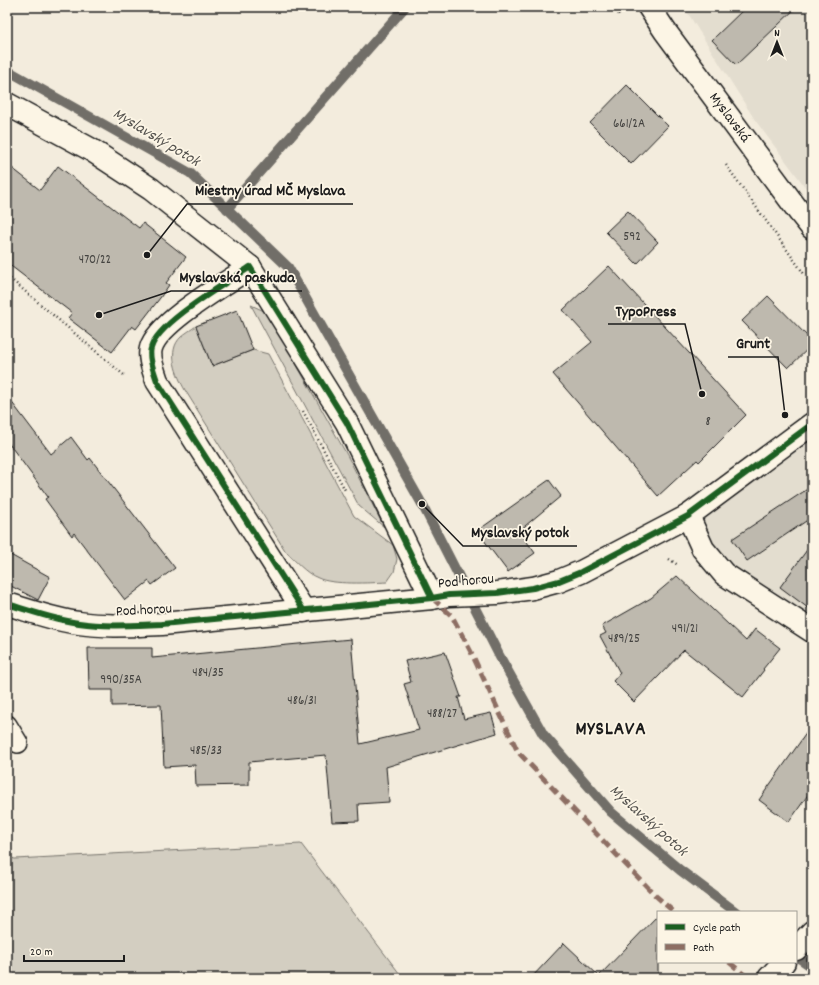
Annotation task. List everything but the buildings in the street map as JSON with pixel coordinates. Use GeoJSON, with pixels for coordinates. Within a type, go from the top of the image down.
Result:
{"type":"FeatureCollection","features":[{"type":"Feature","properties":{"kind":"street","name":"Myslavská"},"geometry":{"type":"LineString","coordinates":[[649,7],[664,31],[808,221]]}},
{"type":"Feature","properties":{"kind":"street"},"geometry":{"type":"LineString","coordinates":[[7,104],[90,148],[152,188],[250,267],[347,423],[441,596]]}},
{"type":"Feature","properties":{"kind":"street"},"geometry":{"type":"LineString","coordinates":[[250,267],[168,324],[157,336],[151,348],[152,364],[157,381],[304,610]]}},
{"type":"Feature","properties":{"kind":"street","name":"Pod horou"},"geometry":{"type":"LineString","coordinates":[[7,604],[49,617],[79,623],[118,626],[162,624],[441,596],[497,593],[533,588],[559,581],[581,572],[688,516],[812,424]]}},
{"type":"Feature","properties":{"kind":"street"},"geometry":{"type":"LineString","coordinates":[[688,516],[703,550],[724,574],[812,631]]}},
{"type":"Feature","properties":{"kind":"street"},"geometry":{"type":"LineString","coordinates":[[797,948],[812,932]]}},
{"type":"Feature","properties":{"kind":"street"},"geometry":{"type":"LineString","coordinates":[[770,978],[783,963]]}},
{"type":"Feature","properties":{"kind":"lane"},"geometry":{"type":"LineString","coordinates":[[7,725],[18,743]]}},
{"type":"Feature","properties":{"kind":"path"},"geometry":{"type":"LineString","coordinates":[[7,276],[127,378],[152,364]]}},
{"type":"Feature","properties":{"kind":"shaded area"},"geometry":{"type":"Polygon","coordinates":[[[684,7],[812,7],[812,194],[755,120],[684,7]]]}},
{"type":"Feature","properties":{"kind":"shaded area"},"geometry":{"type":"Polygon","coordinates":[[[251,305],[262,310],[270,317],[347,455],[384,527],[359,506],[251,305]]]}},
{"type":"Feature","properties":{"kind":"shaded area"},"geometry":{"type":"Polygon","coordinates":[[[196,326],[212,366],[253,350],[268,354],[354,516],[393,545],[397,559],[394,572],[387,582],[351,583],[324,580],[313,576],[286,552],[185,390],[176,371],[174,364],[174,349],[181,337],[196,326]]]}},
{"type":"Feature","properties":{"kind":"shaded area"},"geometry":{"type":"Polygon","coordinates":[[[812,424],[812,631],[724,574],[688,516],[812,424]]]}},
{"type":"Feature","properties":{"kind":"shaded area"},"geometry":{"type":"Polygon","coordinates":[[[301,844],[403,978],[7,978],[7,857],[15,859],[301,844]]]}},
{"type":"Feature","properties":{"kind":"waterway"},"geometry":{"type":"LineString","coordinates":[[227,209],[405,7]]}},
{"type":"Feature","properties":{"kind":"waterway","name":"Myslavský potok"},"geometry":{"type":"LineString","coordinates":[[7,70],[190,173],[288,267],[422,504],[500,657],[543,734],[611,812],[680,870],[735,911]]}},
{"type":"Feature","properties":{"kind":"waterway","name":"Myslavský potok"},"geometry":{"type":"LineString","coordinates":[[797,957],[812,967]]}},
{"type":"Feature","properties":{"kind":"marked path"},"geometry":{"type":"LineString","coordinates":[[432,598],[452,616],[471,652],[518,752],[656,896],[673,911]]}},
{"type":"Feature","properties":{"kind":"marked path"},"geometry":{"type":"LineString","coordinates":[[730,963],[748,978]]}},
{"type":"Feature","properties":{"kind":"cycle path"},"geometry":{"type":"LineString","coordinates":[[304,611],[157,381],[151,360],[151,348],[156,338],[166,327],[194,304],[250,267],[347,423],[432,598]]}},
{"type":"Feature","properties":{"kind":"cycle path"},"geometry":{"type":"LineString","coordinates":[[7,604],[70,622],[99,625],[131,625],[162,624],[432,598],[449,595],[497,593],[533,588],[559,581],[581,572],[688,516],[812,424]]}},
{"type":"Feature","properties":{"kind":"place","name":"Miestny úrad MČ Myslava"},"geometry":{"type":"Point","coordinates":[147,255]}},
{"type":"Feature","properties":{"kind":"place","name":"Myslavská paskuda"},"geometry":{"type":"Point","coordinates":[99,315]}},
{"type":"Feature","properties":{"kind":"place","name":"TypoPress"},"geometry":{"type":"Point","coordinates":[702,394]}},
{"type":"Feature","properties":{"kind":"place","name":"Grunt"},"geometry":{"type":"Point","coordinates":[785,415]}},
{"type":"Feature","properties":{"kind":"place","name":"Myslavský potok"},"geometry":{"type":"Point","coordinates":[422,504]}},
{"type":"Feature","properties":{"kind":"district","name":"MYSLAVA"},"geometry":{"type":"Point","coordinates":[611,730]}}]}
